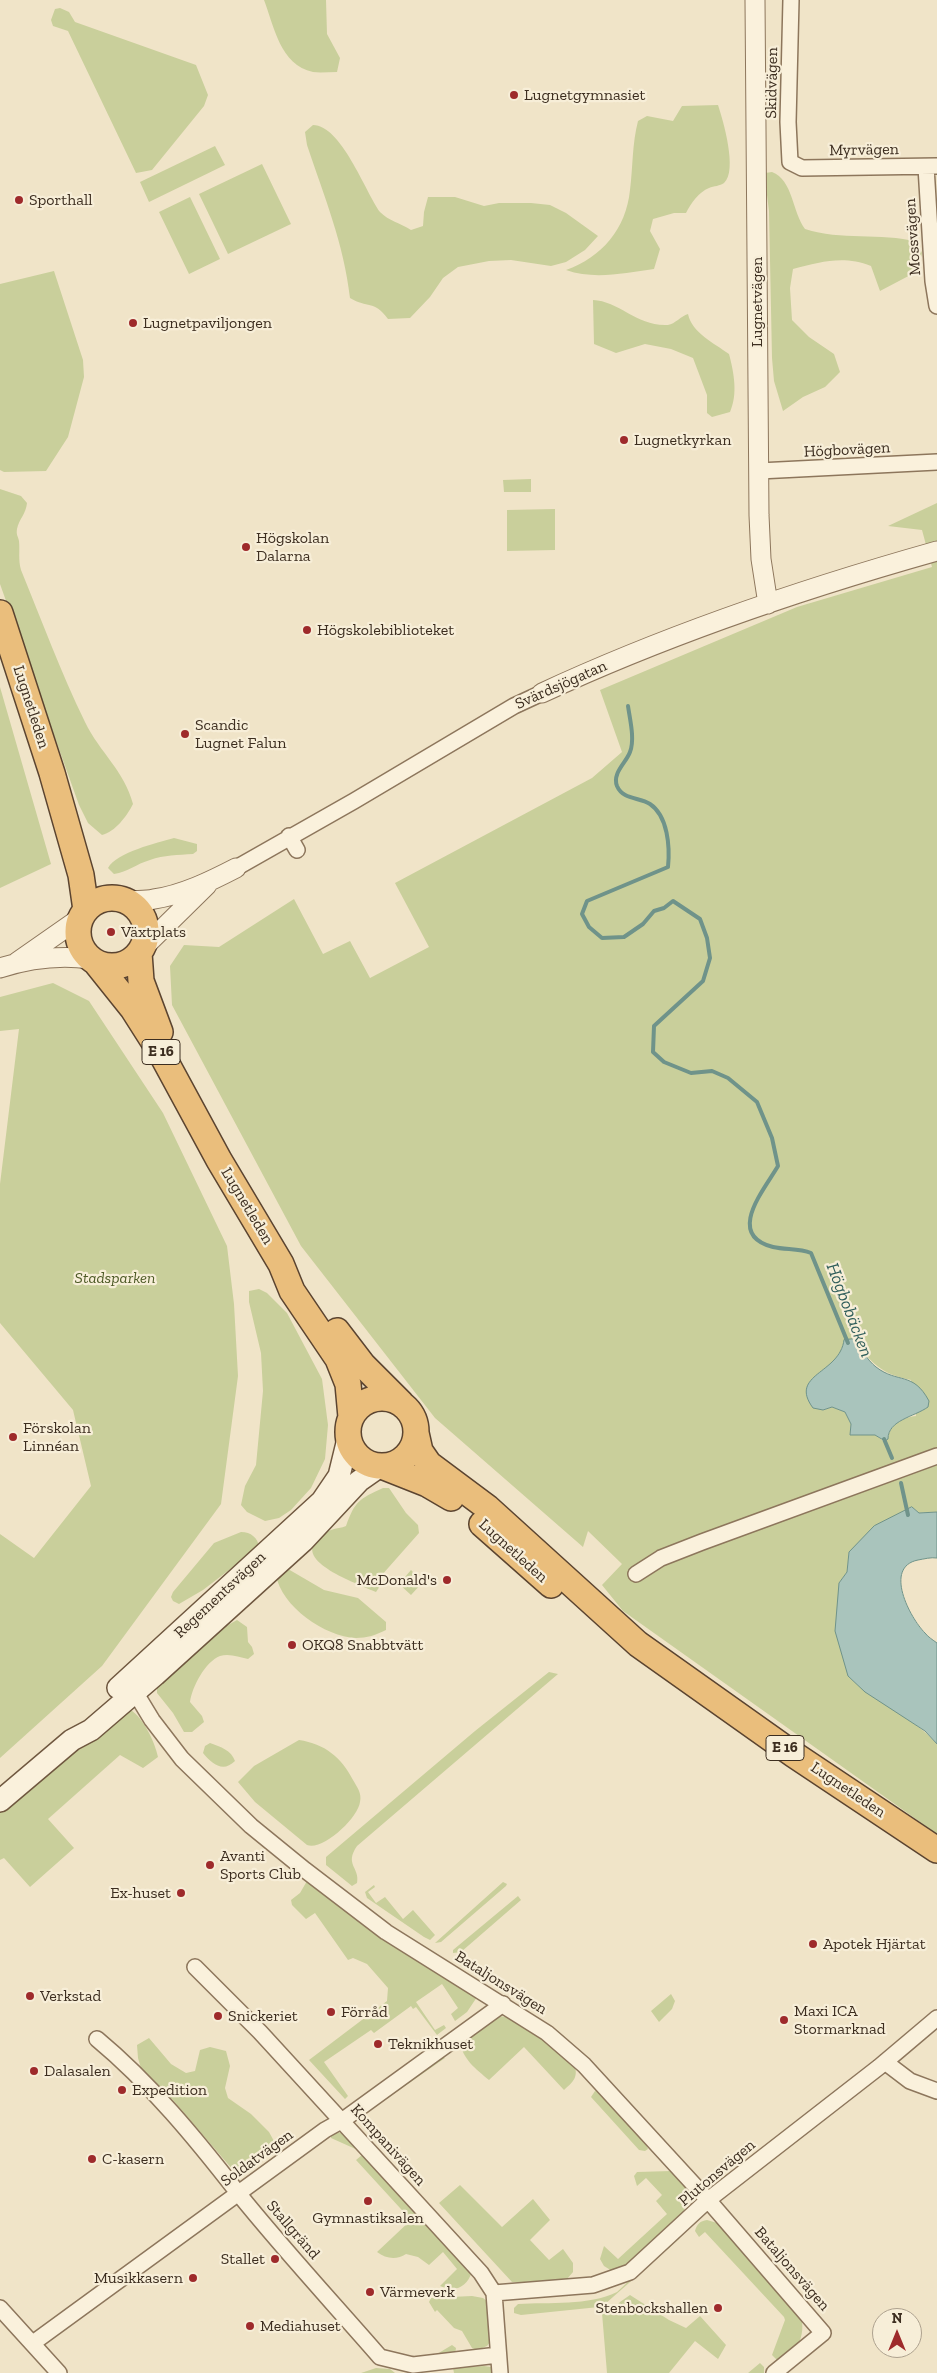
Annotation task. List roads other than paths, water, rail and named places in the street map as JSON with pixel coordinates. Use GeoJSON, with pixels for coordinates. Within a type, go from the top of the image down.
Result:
{"type":"FeatureCollection","features":[{"type":"Feature","properties":{"kind":"highway","name":"Lugnetleden"},"geometry":{"type":"LineString","coordinates":[[0,613],[52,773],[81,876],[83,914]]}},
{"type":"Feature","properties":{"kind":"highway","name":"Lugnetleden"},"geometry":{"type":"LineString","coordinates":[[52,773],[99,878],[123,900]]}},
{"type":"Feature","properties":{"kind":"highway"},"geometry":{"type":"LineString","coordinates":[[83,914],[100,900],[123,900]]}},
{"type":"Feature","properties":{"kind":"highway","name":"E 16"},"geometry":{"type":"LineString","coordinates":[[123,900],[138,909],[145,920],[147,934],[141,950]]}},
{"type":"Feature","properties":{"kind":"highway","name":"E 16"},"geometry":{"type":"LineString","coordinates":[[83,914],[77,931],[79,944],[94,961]]}},
{"type":"Feature","properties":{"kind":"highway","name":"Lugnetleden"},"geometry":{"type":"LineString","coordinates":[[141,950],[141,981],[161,1036],[213,1148]]}},
{"type":"Feature","properties":{"kind":"highway"},"geometry":{"type":"LineString","coordinates":[[94,961],[110,967],[124,965],[136,958],[141,950]]}},
{"type":"Feature","properties":{"kind":"highway","name":"Lugnetleden"},"geometry":{"type":"LineString","coordinates":[[94,961],[133,1009],[161,1053],[213,1148],[281,1264],[292,1291],[332,1347],[348,1384],[350,1428]]}},
{"type":"Feature","properties":{"kind":"highway","name":"Lugnetleden"},"geometry":{"type":"LineString","coordinates":[[281,1264],[301,1284],[363,1365],[401,1403]]}},
{"type":"Feature","properties":{"kind":"highway"},"geometry":{"type":"LineString","coordinates":[[350,1428],[360,1405],[374,1398],[387,1398],[401,1403]]}},
{"type":"Feature","properties":{"kind":"highway","name":"E 16"},"geometry":{"type":"LineString","coordinates":[[401,1403],[412,1415],[416,1433]]}},
{"type":"Feature","properties":{"kind":"highway","name":"E 16"},"geometry":{"type":"LineString","coordinates":[[350,1428],[353,1450],[359,1458],[369,1464],[381,1467]]}},
{"type":"Feature","properties":{"kind":"highway","name":"Lugnetleden"},"geometry":{"type":"LineString","coordinates":[[416,1433],[420,1451],[429,1464],[496,1514],[638,1644],[793,1754],[936,1850]]}},
{"type":"Feature","properties":{"kind":"highway"},"geometry":{"type":"LineString","coordinates":[[381,1467],[400,1462],[407,1456],[414,1445],[416,1433]]}},
{"type":"Feature","properties":{"kind":"highway","name":"Lugnetleden"},"geometry":{"type":"LineString","coordinates":[[381,1467],[427,1484],[452,1499],[478,1520],[515,1555],[601,1625],[638,1644]]}},
{"type":"Feature","properties":{"kind":"main road","name":"Regementsvägen"},"geometry":{"type":"LineString","coordinates":[[297,1535],[333,1487],[342,1468],[350,1428]]}},
{"type":"Feature","properties":{"kind":"main road","name":"Regementsvägen"},"geometry":{"type":"LineString","coordinates":[[0,1801],[72,1740],[82,1720],[131,1687],[297,1535],[360,1481],[381,1467]]}},
{"type":"Feature","properties":{"kind":"street","name":"Lugnetvägen"},"geometry":{"type":"LineString","coordinates":[[755,0],[760,544],[768,604]]}},
{"type":"Feature","properties":{"kind":"street","name":"Skidvägen"},"geometry":{"type":"LineString","coordinates":[[791,0],[788,158],[793,165]]}},
{"type":"Feature","properties":{"kind":"street","name":"Myrvägen"},"geometry":{"type":"LineString","coordinates":[[793,165],[802,168],[932,167]]}},
{"type":"Feature","properties":{"kind":"street","name":"Mossvägen"},"geometry":{"type":"LineString","coordinates":[[932,167],[933,281],[937,306]]}},
{"type":"Feature","properties":{"kind":"street","name":"Högbovägen"},"geometry":{"type":"LineString","coordinates":[[759,471],[937,462]]}},
{"type":"Feature","properties":{"kind":"street","name":"Svärdsjögatan"},"geometry":{"type":"LineString","coordinates":[[123,900],[154,900],[212,880],[354,801],[514,706],[643,649],[842,578],[937,551]]}},
{"type":"Feature","properties":{"kind":"street"},"geometry":{"type":"LineString","coordinates":[[289,836],[296,850]]}},
{"type":"Feature","properties":{"kind":"street","name":"Svärdsjögatan"},"geometry":{"type":"LineString","coordinates":[[141,950],[212,880]]}},
{"type":"Feature","properties":{"kind":"street"},"geometry":{"type":"LineString","coordinates":[[7,966],[83,914]]}},
{"type":"Feature","properties":{"kind":"street"},"geometry":{"type":"LineString","coordinates":[[7,966],[69,956],[94,961]]}},
{"type":"Feature","properties":{"kind":"street"},"geometry":{"type":"LineString","coordinates":[[636,1574],[661,1558],[937,1456]]}},
{"type":"Feature","properties":{"kind":"street","name":"Bataljonsvägen"},"geometry":{"type":"LineString","coordinates":[[131,1687],[152,1720],[182,1759],[251,1826],[386,1932],[547,2033],[584,2065],[708,2200],[824,2333],[774,2373]]}},
{"type":"Feature","properties":{"kind":"street","name":"Kompanivägen"},"geometry":{"type":"LineString","coordinates":[[195,1967],[260,2032],[343,2120],[481,2272],[494,2293],[500,2373]]}},
{"type":"Feature","properties":{"kind":"street","name":"Soldatvägen"},"geometry":{"type":"LineString","coordinates":[[33,2342],[324,2130],[343,2120],[503,2004]]}},
{"type":"Feature","properties":{"kind":"street","name":"Plutonsvägen"},"geometry":{"type":"LineString","coordinates":[[494,2293],[593,2285],[630,2272],[708,2200],[885,2062],[937,2018]]}},
{"type":"Feature","properties":{"kind":"street","name":"Stallgränd"},"geometry":{"type":"LineString","coordinates":[[97,2039],[121,2059],[193,2137],[380,2357],[413,2365],[498,2355]]}},
{"type":"Feature","properties":{"kind":"street"},"geometry":{"type":"LineString","coordinates":[[885,2062],[910,2081],[937,2090]]}},
{"type":"Feature","properties":{"kind":"street"},"geometry":{"type":"LineString","coordinates":[[0,2308],[33,2342],[59,2373]]}},
{"type":"Feature","properties":{"kind":"water"},"geometry":{"type":"Polygon","coordinates":[[[854,1339],[876,1367],[917,1385],[929,1401],[928,1407],[892,1427],[888,1439],[885,1441],[875,1435],[850,1435],[851,1424],[845,1412],[832,1407],[823,1410],[813,1408],[807,1397],[807,1388],[811,1381],[834,1360],[844,1340],[854,1339]]]}},
{"type":"Feature","properties":{"kind":"water"},"geometry":{"type":"Polygon","coordinates":[[[912,1507],[919,1513],[937,1512],[937,1558],[918,1560],[908,1565],[902,1572],[901,1582],[903,1594],[913,1616],[926,1634],[937,1643],[937,1744],[925,1731],[865,1692],[848,1676],[835,1631],[839,1583],[847,1572],[849,1552],[874,1526],[912,1507]]]}},
{"type":"Feature","properties":{"kind":"waterway","name":"Högbobäcken"},"geometry":{"type":"LineString","coordinates":[[628,706],[632,741],[630,752],[616,777],[617,786],[623,794],[650,804],[661,816],[668,841],[668,867],[587,901],[582,914],[589,927],[602,938],[624,937],[643,924],[654,911],[664,908],[673,901],[700,919],[707,938],[710,958],[703,981],[654,1026],[653,1052],[664,1062],[691,1073],[712,1071],[728,1078],[757,1102],[772,1138],[778,1166],[752,1211],[750,1222],[752,1233],[759,1241],[773,1247],[802,1250],[811,1253],[848,1343]]}},
{"type":"Feature","properties":{"kind":"waterway","name":"Högbobäcken"},"geometry":{"type":"LineString","coordinates":[[884,1439],[892,1458]]}},
{"type":"Feature","properties":{"kind":"waterway","name":"Högbobäcken"},"geometry":{"type":"LineString","coordinates":[[901,1483],[908,1515]]}},
{"type":"Feature","properties":{"kind":"place","name":"Lugnetgymnasiet"},"geometry":{"type":"Point","coordinates":[514,95]}},
{"type":"Feature","properties":{"kind":"place","name":"Sporthall"},"geometry":{"type":"Point","coordinates":[19,200]}},
{"type":"Feature","properties":{"kind":"place","name":"Lugnetpaviljongen"},"geometry":{"type":"Point","coordinates":[133,323]}},
{"type":"Feature","properties":{"kind":"place","name":"Lugnetkyrkan"},"geometry":{"type":"Point","coordinates":[624,440]}},
{"type":"Feature","properties":{"kind":"place","name":"Högskolan Dalarna"},"geometry":{"type":"Point","coordinates":[246,547]}},
{"type":"Feature","properties":{"kind":"place","name":"Högskolebiblioteket"},"geometry":{"type":"Point","coordinates":[307,630]}},
{"type":"Feature","properties":{"kind":"place","name":"Scandic Lugnet Falun"},"geometry":{"type":"Point","coordinates":[185,734]}},
{"type":"Feature","properties":{"kind":"place","name":"Växtplats"},"geometry":{"type":"Point","coordinates":[111,932]}},
{"type":"Feature","properties":{"kind":"place","name":"Förskolan Linnéan"},"geometry":{"type":"Point","coordinates":[13,1437]}},
{"type":"Feature","properties":{"kind":"place","name":"McDonald's"},"geometry":{"type":"Point","coordinates":[447,1580]}},
{"type":"Feature","properties":{"kind":"place","name":"OKQ8 Snabbtvätt"},"geometry":{"type":"Point","coordinates":[292,1645]}},
{"type":"Feature","properties":{"kind":"place","name":"Avanti Sports Club"},"geometry":{"type":"Point","coordinates":[210,1865]}},
{"type":"Feature","properties":{"kind":"place","name":"Ex-huset"},"geometry":{"type":"Point","coordinates":[181,1893]}},
{"type":"Feature","properties":{"kind":"place","name":"Apotek Hjärtat"},"geometry":{"type":"Point","coordinates":[813,1944]}},
{"type":"Feature","properties":{"kind":"place","name":"Verkstad"},"geometry":{"type":"Point","coordinates":[30,1996]}},
{"type":"Feature","properties":{"kind":"place","name":"Förråd"},"geometry":{"type":"Point","coordinates":[331,2012]}},
{"type":"Feature","properties":{"kind":"place","name":"Snickeriet"},"geometry":{"type":"Point","coordinates":[218,2016]}},
{"type":"Feature","properties":{"kind":"place","name":"Maxi ICA Stormarknad"},"geometry":{"type":"Point","coordinates":[784,2020]}},
{"type":"Feature","properties":{"kind":"place","name":"Teknikhuset"},"geometry":{"type":"Point","coordinates":[378,2044]}},
{"type":"Feature","properties":{"kind":"place","name":"Dalasalen"},"geometry":{"type":"Point","coordinates":[34,2071]}},
{"type":"Feature","properties":{"kind":"place","name":"Expedition"},"geometry":{"type":"Point","coordinates":[122,2090]}},
{"type":"Feature","properties":{"kind":"place","name":"C-kasern"},"geometry":{"type":"Point","coordinates":[92,2159]}},
{"type":"Feature","properties":{"kind":"place","name":"Gymnastiksalen"},"geometry":{"type":"Point","coordinates":[368,2201]}},
{"type":"Feature","properties":{"kind":"place","name":"Stallet"},"geometry":{"type":"Point","coordinates":[275,2259]}},
{"type":"Feature","properties":{"kind":"place","name":"Musikkasern"},"geometry":{"type":"Point","coordinates":[193,2278]}},
{"type":"Feature","properties":{"kind":"place","name":"Värmeverk"},"geometry":{"type":"Point","coordinates":[370,2292]}},
{"type":"Feature","properties":{"kind":"place","name":"Stenbockshallen"},"geometry":{"type":"Point","coordinates":[718,2308]}},
{"type":"Feature","properties":{"kind":"place","name":"Mediahuset"},"geometry":{"type":"Point","coordinates":[250,2326]}},
{"type":"Feature","properties":{"kind":"park label","name":"Stadsparken"},"geometry":{"type":"Point","coordinates":[115,1278]}}]}
